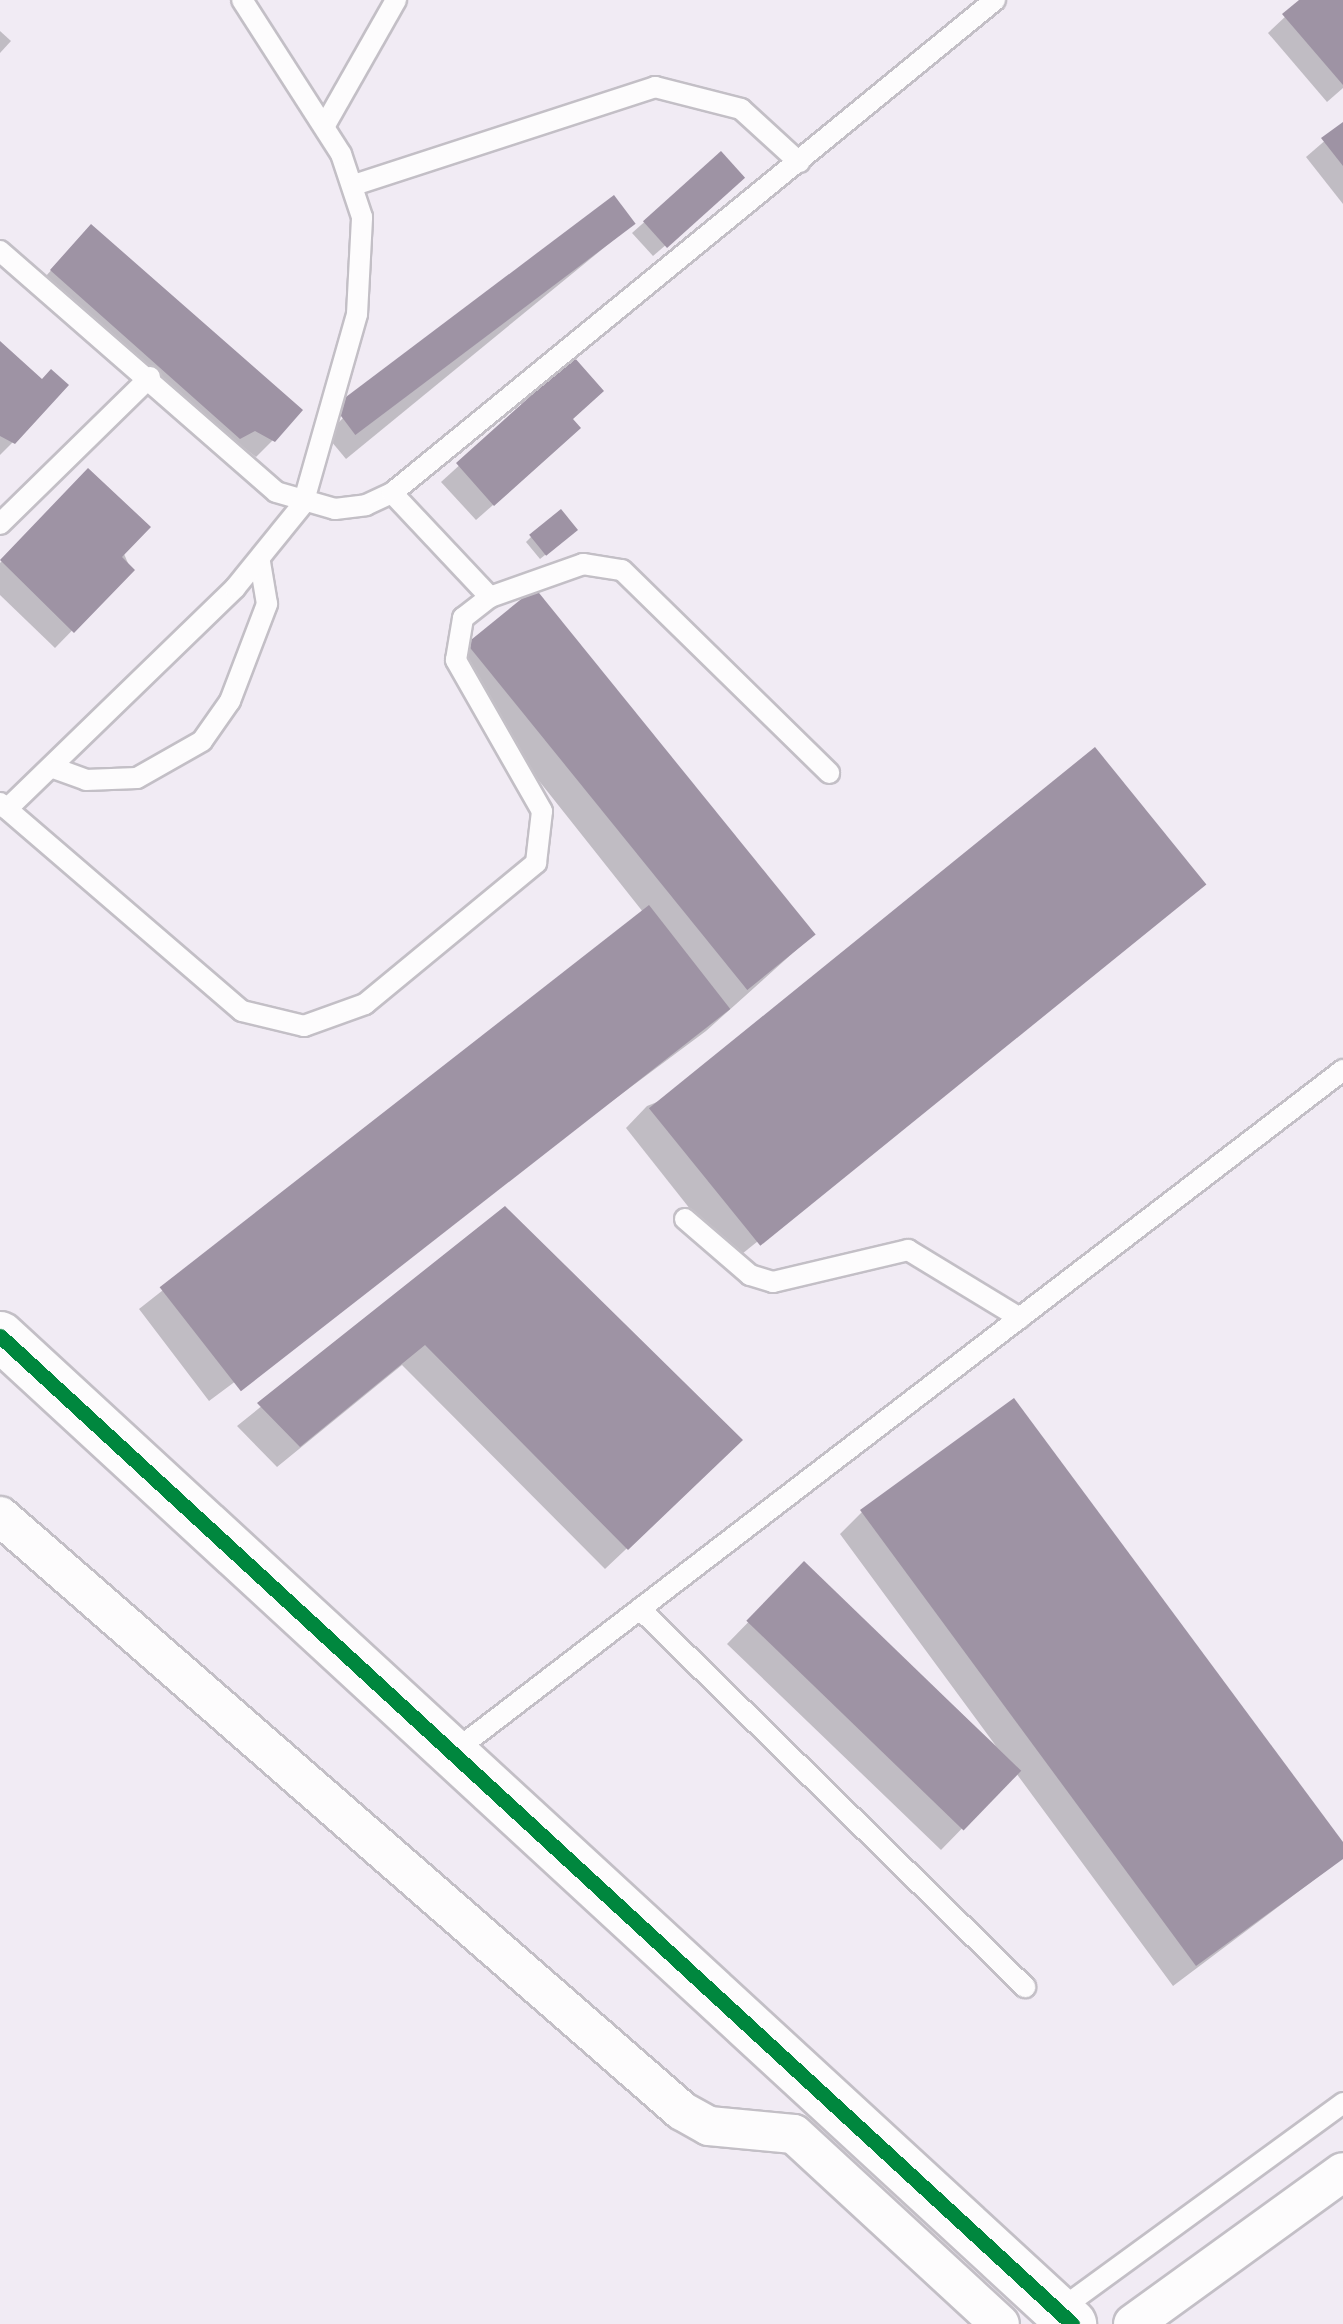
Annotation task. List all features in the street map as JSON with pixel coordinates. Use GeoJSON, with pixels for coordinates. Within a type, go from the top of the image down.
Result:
{"type":"FeatureCollection","features":[{"type":"Feature","properties":{"kind":"street"},"geometry":{"type":"LineString","coordinates":[[0,1336],[1065,2318]]}},
{"type":"Feature","properties":{"kind":"street"},"geometry":{"type":"LineString","coordinates":[[0,1516],[682,2111],[709,2126],[794,2134],[1000,2324]]}},
{"type":"Feature","properties":{"kind":"street"},"geometry":{"type":"LineString","coordinates":[[1133,2324],[1343,2172]]}},
{"type":"Feature","properties":{"kind":"lane"},"geometry":{"type":"LineString","coordinates":[[242,0],[325,125],[354,184],[363,282],[302,504],[260,562],[51,767],[3,806],[242,1011],[282,1026],[346,1016],[522,879],[543,843],[536,797],[456,660],[463,618],[490,598],[583,564],[622,570],[829,773]]}},
{"type":"Feature","properties":{"kind":"lane"},"geometry":{"type":"LineString","coordinates":[[325,125],[396,0]]}},
{"type":"Feature","properties":{"kind":"lane"},"geometry":{"type":"LineString","coordinates":[[0,251],[276,492],[302,504],[335,509],[392,493],[995,0]]}},
{"type":"Feature","properties":{"kind":"lane"},"geometry":{"type":"LineString","coordinates":[[354,184],[655,86],[741,109],[799,162]]}},
{"type":"Feature","properties":{"kind":"lane"},"geometry":{"type":"LineString","coordinates":[[0,524],[150,378]]}},
{"type":"Feature","properties":{"kind":"lane"},"geometry":{"type":"LineString","coordinates":[[392,493],[490,598]]}},
{"type":"Feature","properties":{"kind":"lane"},"geometry":{"type":"LineString","coordinates":[[51,767],[86,780],[136,778],[202,742],[230,701],[266,604],[260,562]]}},
{"type":"Feature","properties":{"kind":"lane"},"geometry":{"type":"LineString","coordinates":[[450,1754],[1343,1070]]}},
{"type":"Feature","properties":{"kind":"lane"},"geometry":{"type":"LineString","coordinates":[[685,1219],[750,1275],[772,1282],[908,1250],[1020,1318]]}},
{"type":"Feature","properties":{"kind":"lane"},"geometry":{"type":"LineString","coordinates":[[640,1609],[1025,1987]]}},
{"type":"Feature","properties":{"kind":"lane"},"geometry":{"type":"LineString","coordinates":[[1065,2318],[1343,2104]]}},
{"type":"Feature","properties":{"kind":"building"},"geometry":{"type":"Polygon","coordinates":[[[1299,0],[1343,0],[1343,85],[1282,14],[1299,0]]]}},
{"type":"Feature","properties":{"kind":"building"},"geometry":{"type":"Polygon","coordinates":[[[1343,122],[1343,166],[1321,138],[1343,122]]]}},
{"type":"Feature","properties":{"kind":"building"},"geometry":{"type":"Polygon","coordinates":[[[721,151],[745,178],[667,248],[643,221],[721,151]]]}},
{"type":"Feature","properties":{"kind":"building"},"geometry":{"type":"Polygon","coordinates":[[[614,195],[636,224],[355,435],[334,406],[614,195]]]}},
{"type":"Feature","properties":{"kind":"building"},"geometry":{"type":"Polygon","coordinates":[[[91,224],[303,410],[275,442],[255,431],[240,439],[50,270],[91,224]]]}},
{"type":"Feature","properties":{"kind":"building"},"geometry":{"type":"Polygon","coordinates":[[[0,341],[42,379],[51,369],[69,385],[15,444],[0,436],[0,341]]]}},
{"type":"Feature","properties":{"kind":"building"},"geometry":{"type":"Polygon","coordinates":[[[574,357],[604,391],[573,419],[581,428],[494,506],[456,463],[574,357]]]}},
{"type":"Feature","properties":{"kind":"building"},"geometry":{"type":"Polygon","coordinates":[[[88,468],[151,527],[122,557],[135,570],[74,633],[0,560],[88,468]]]}},
{"type":"Feature","properties":{"kind":"building"},"geometry":{"type":"Polygon","coordinates":[[[561,509],[578,530],[546,556],[529,535],[561,509]]]}},
{"type":"Feature","properties":{"kind":"building"},"geometry":{"type":"Polygon","coordinates":[[[535,588],[816,935],[747,990],[467,643],[535,588]]]}},
{"type":"Feature","properties":{"kind":"building"},"geometry":{"type":"Polygon","coordinates":[[[1095,747],[1206,885],[760,1246],[649,1108],[1095,747]]]}},
{"type":"Feature","properties":{"kind":"building"},"geometry":{"type":"Polygon","coordinates":[[[649,905],[730,1009],[241,1391],[160,1287],[649,905]]]}},
{"type":"Feature","properties":{"kind":"building"},"geometry":{"type":"Polygon","coordinates":[[[505,1206],[743,1440],[628,1550],[425,1345],[300,1447],[257,1403],[505,1206]]]}},
{"type":"Feature","properties":{"kind":"building"},"geometry":{"type":"Polygon","coordinates":[[[1014,1398],[1343,1842],[1343,1859],[1196,1966],[860,1510],[1014,1398]]]}},
{"type":"Feature","properties":{"kind":"building"},"geometry":{"type":"Polygon","coordinates":[[[804,1561],[1021,1771],[964,1830],[746,1621],[804,1561]]]}},
{"type":"Feature","properties":{"kind":"cycle path"},"geometry":{"type":"LineString","coordinates":[[0,1336],[1072,2324]]}}]}
